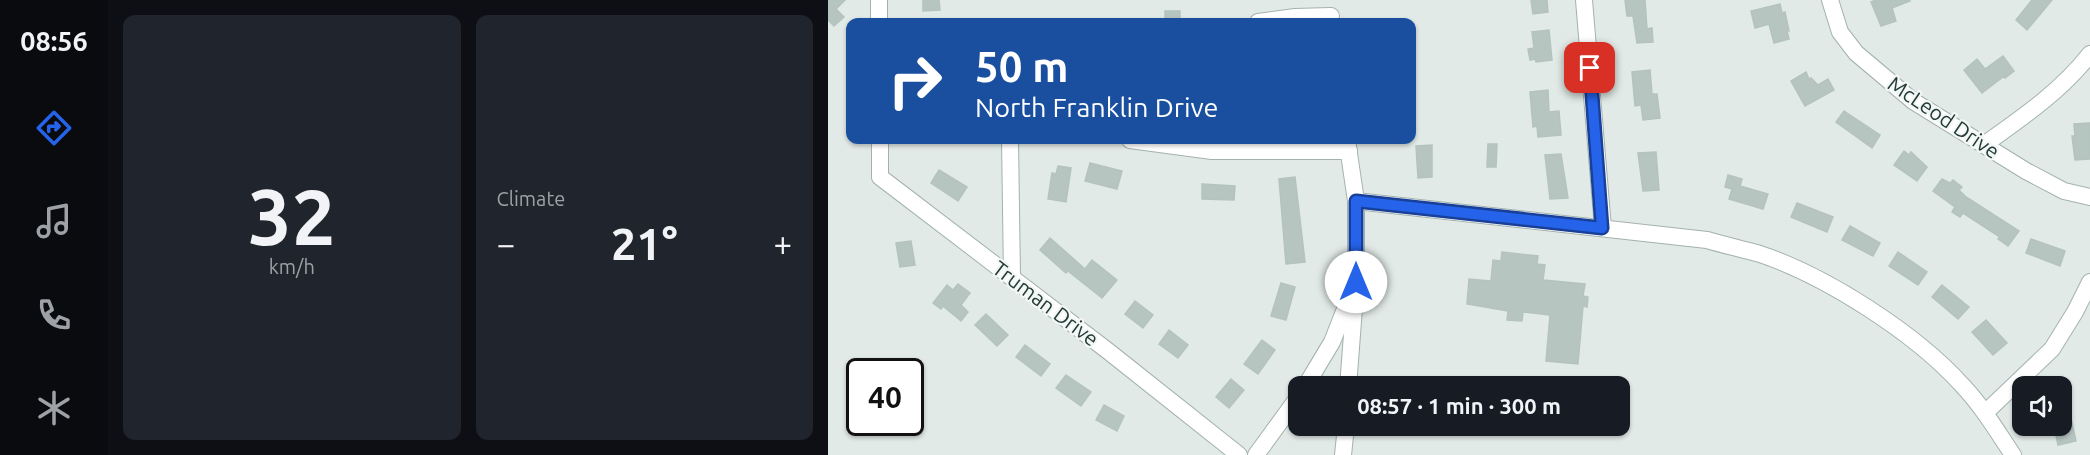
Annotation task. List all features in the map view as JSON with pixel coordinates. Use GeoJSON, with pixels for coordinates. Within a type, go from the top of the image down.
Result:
{"type":"FeatureCollection","features":[{"type":"Feature","properties":{"kind":"street"},"geometry":{"type":"LineString","coordinates":[[879,0],[879,18]]}},
{"type":"Feature","properties":{"kind":"street"},"geometry":{"type":"LineString","coordinates":[[1584,0],[1602,228]]}},
{"type":"Feature","properties":{"kind":"street","name":"McLeod Drive"},"geometry":{"type":"LineString","coordinates":[[1830,0],[1840,32],[1856,53],[1912,101],[2026,171],[2064,191],[2090,197]]}},
{"type":"Feature","properties":{"kind":"street"},"geometry":{"type":"LineString","coordinates":[[1288,18],[1330,13]]}},
{"type":"Feature","properties":{"kind":"street"},"geometry":{"type":"LineString","coordinates":[[1985,144],[2034,110],[2076,71],[2090,54]]}},
{"type":"Feature","properties":{"kind":"street","name":"Truman Drive"},"geometry":{"type":"LineString","coordinates":[[880,144],[880,177],[1239,455]]}},
{"type":"Feature","properties":{"kind":"street"},"geometry":{"type":"LineString","coordinates":[[1010,144],[1012,277]]}},
{"type":"Feature","properties":{"kind":"street"},"geometry":{"type":"LineString","coordinates":[[1160,144],[1212,151],[1266,145],[1348,145],[1356,201],[1356,282],[1349,376]]}},
{"type":"Feature","properties":{"kind":"street"},"geometry":{"type":"LineString","coordinates":[[1356,201],[1707,240],[1761,255],[1810,276],[1861,304],[1922,346],[1962,384],[2013,455]]}},
{"type":"Feature","properties":{"kind":"street"},"geometry":{"type":"LineString","coordinates":[[1312,376],[1332,342],[1356,282]]}},
{"type":"Feature","properties":{"kind":"street"},"geometry":{"type":"LineString","coordinates":[[1985,413],[2052,349],[2090,282]]}},
{"type":"Feature","properties":{"kind":"street"},"geometry":{"type":"LineString","coordinates":[[1256,455],[1288,411]]}},
{"type":"Feature","properties":{"kind":"street"},"geometry":{"type":"LineString","coordinates":[[1343,455],[1345,436]]}},
{"type":"Feature","properties":{"kind":"building"},"geometry":{"type":"Polygon","coordinates":[[[828,0],[845,0],[836,9],[844,17],[834,26],[828,20],[828,0]]]}},
{"type":"Feature","properties":{"kind":"building"},"geometry":{"type":"Polygon","coordinates":[[[923,0],[939,0],[940,10],[923,11],[923,0]]]}},
{"type":"Feature","properties":{"kind":"building"},"geometry":{"type":"Polygon","coordinates":[[[1531,0],[1547,0],[1548,12],[1533,14],[1531,0]]]}},
{"type":"Feature","properties":{"kind":"building"},"geometry":{"type":"Polygon","coordinates":[[[1625,0],[1645,0],[1647,29],[1652,28],[1653,42],[1637,43],[1633,16],[1627,16],[1625,0]]]}},
{"type":"Feature","properties":{"kind":"building"},"geometry":{"type":"Polygon","coordinates":[[[1876,0],[1910,1],[1892,8],[1896,21],[1881,26],[1871,2],[1876,0]]]}},
{"type":"Feature","properties":{"kind":"building"},"geometry":{"type":"Polygon","coordinates":[[[2032,0],[2052,0],[2027,30],[2016,20],[2032,0]]]}},
{"type":"Feature","properties":{"kind":"building"},"geometry":{"type":"Polygon","coordinates":[[[1780,4],[1782,13],[1785,12],[1789,39],[1774,43],[1769,24],[1755,28],[1751,11],[1780,4]]]}},
{"type":"Feature","properties":{"kind":"building"},"geometry":{"type":"Polygon","coordinates":[[[1165,11],[1180,11],[1180,18],[1165,18],[1165,11]]]}},
{"type":"Feature","properties":{"kind":"building"},"geometry":{"type":"Polygon","coordinates":[[[1549,30],[1552,60],[1536,62],[1535,59],[1530,60],[1528,49],[1534,48],[1532,32],[1549,30]]]}},
{"type":"Feature","properties":{"kind":"building"},"geometry":{"type":"Polygon","coordinates":[[[2003,56],[2014,71],[1982,93],[1964,70],[1977,59],[1985,69],[2003,56]]]}},
{"type":"Feature","properties":{"kind":"building"},"geometry":{"type":"Polygon","coordinates":[[[1650,70],[1652,94],[1657,94],[1660,118],[1643,120],[1641,105],[1635,106],[1632,72],[1650,70]]]}},
{"type":"Feature","properties":{"kind":"building"},"geometry":{"type":"Polygon","coordinates":[[[1806,72],[1809,79],[1811,78],[1818,85],[1828,79],[1834,90],[1805,106],[1791,81],[1806,72]]]}},
{"type":"Feature","properties":{"kind":"building"},"geometry":{"type":"Polygon","coordinates":[[[1548,90],[1549,112],[1559,111],[1561,135],[1538,137],[1537,126],[1533,127],[1530,92],[1548,90]]]}},
{"type":"Feature","properties":{"kind":"building"},"geometry":{"type":"Polygon","coordinates":[[[1844,111],[1880,135],[1872,148],[1836,122],[1844,111]]]}},
{"type":"Feature","properties":{"kind":"building"},"geometry":{"type":"Polygon","coordinates":[[[2090,123],[2090,159],[2075,160],[2072,136],[2075,136],[2074,124],[2090,123]]]}},
{"type":"Feature","properties":{"kind":"building"},"geometry":{"type":"Polygon","coordinates":[[[1488,144],[1497,144],[1496,167],[1487,167],[1488,144]]]}},
{"type":"Feature","properties":{"kind":"building"},"geometry":{"type":"Polygon","coordinates":[[[1432,145],[1432,177],[1418,178],[1416,146],[1432,145]]]}},
{"type":"Feature","properties":{"kind":"building"},"geometry":{"type":"Polygon","coordinates":[[[1904,151],[1909,155],[1911,152],[1927,167],[1917,181],[1894,165],[1904,151]]]}},
{"type":"Feature","properties":{"kind":"building"},"geometry":{"type":"Polygon","coordinates":[[[1656,152],[1659,190],[1643,191],[1638,153],[1656,152]]]}},
{"type":"Feature","properties":{"kind":"building"},"geometry":{"type":"Polygon","coordinates":[[[1561,154],[1568,198],[1550,199],[1545,155],[1561,154]]]}},
{"type":"Feature","properties":{"kind":"building"},"geometry":{"type":"Polygon","coordinates":[[[1090,163],[1122,171],[1117,189],[1085,181],[1090,163]]]}},
{"type":"Feature","properties":{"kind":"building"},"geometry":{"type":"Polygon","coordinates":[[[1058,166],[1071,168],[1066,202],[1048,199],[1052,173],[1056,174],[1058,166]]]}},
{"type":"Feature","properties":{"kind":"building"},"geometry":{"type":"Polygon","coordinates":[[[939,170],[967,187],[958,201],[931,183],[939,170]]]}},
{"type":"Feature","properties":{"kind":"building"},"geometry":{"type":"Polygon","coordinates":[[[1728,175],[1742,179],[1740,186],[1768,194],[1763,209],[1729,199],[1732,189],[1725,187],[1728,175]]]}},
{"type":"Feature","properties":{"kind":"building"},"geometry":{"type":"Polygon","coordinates":[[[1295,177],[1305,262],[1286,264],[1279,179],[1295,177]]]}},
{"type":"Feature","properties":{"kind":"building"},"geometry":{"type":"Polygon","coordinates":[[[1942,179],[1950,183],[1953,180],[1962,187],[1959,190],[1966,197],[2019,231],[2008,246],[1998,239],[2000,237],[1963,213],[1960,217],[1952,212],[1955,207],[1933,191],[1942,179]]]}},
{"type":"Feature","properties":{"kind":"building"},"geometry":{"type":"Polygon","coordinates":[[[1202,184],[1235,186],[1234,200],[1202,199],[1202,184]]]}},
{"type":"Feature","properties":{"kind":"building"},"geometry":{"type":"Polygon","coordinates":[[[1797,203],[1833,217],[1827,232],[1791,217],[1797,203]]]}},
{"type":"Feature","properties":{"kind":"building"},"geometry":{"type":"Polygon","coordinates":[[[1850,226],[1880,243],[1873,256],[1842,240],[1850,226]]]}},
{"type":"Feature","properties":{"kind":"building"},"geometry":{"type":"Polygon","coordinates":[[[1050,238],[1085,269],[1092,260],[1117,280],[1102,298],[1068,271],[1066,273],[1040,250],[1050,238]]]}},
{"type":"Feature","properties":{"kind":"building"},"geometry":{"type":"Polygon","coordinates":[[[2031,239],[2065,251],[2060,266],[2026,253],[2031,239]]]}},
{"type":"Feature","properties":{"kind":"building"},"geometry":{"type":"Polygon","coordinates":[[[911,241],[915,265],[900,267],[896,243],[911,241]]]}},
{"type":"Feature","properties":{"kind":"building"},"geometry":{"type":"Polygon","coordinates":[[[1502,252],[1538,256],[1537,264],[1545,265],[1543,280],[1585,284],[1583,296],[1588,297],[1587,307],[1583,306],[1578,364],[1546,361],[1550,315],[1523,312],[1522,321],[1507,320],[1508,311],[1467,304],[1469,279],[1491,281],[1493,260],[1501,261],[1502,252]]]}},
{"type":"Feature","properties":{"kind":"building"},"geometry":{"type":"Polygon","coordinates":[[[1898,252],[1927,272],[1918,285],[1889,266],[1898,252]]]}},
{"type":"Feature","properties":{"kind":"building"},"geometry":{"type":"Polygon","coordinates":[[[1281,283],[1295,287],[1286,320],[1271,316],[1281,283]]]}},
{"type":"Feature","properties":{"kind":"building"},"geometry":{"type":"Polygon","coordinates":[[[958,284],[970,293],[961,305],[968,312],[961,321],[943,306],[941,309],[933,303],[947,285],[953,290],[958,284]]]}},
{"type":"Feature","properties":{"kind":"building"},"geometry":{"type":"Polygon","coordinates":[[[1942,285],[1969,307],[1958,319],[1932,297],[1942,285]]]}},
{"type":"Feature","properties":{"kind":"building"},"geometry":{"type":"Polygon","coordinates":[[[1135,301],[1153,315],[1143,328],[1125,314],[1135,301]]]}},
{"type":"Feature","properties":{"kind":"building"},"geometry":{"type":"Polygon","coordinates":[[[986,314],[1008,335],[997,346],[975,325],[986,314]]]}},
{"type":"Feature","properties":{"kind":"building"},"geometry":{"type":"Polygon","coordinates":[[[1986,320],[2007,343],[1993,355],[1972,332],[1986,320]]]}},
{"type":"Feature","properties":{"kind":"building"},"geometry":{"type":"Polygon","coordinates":[[[1169,330],[1188,345],[1178,358],[1159,344],[1169,330]]]}},
{"type":"Feature","properties":{"kind":"building"},"geometry":{"type":"Polygon","coordinates":[[[1262,340],[1275,350],[1258,374],[1244,364],[1262,340]]]}},
{"type":"Feature","properties":{"kind":"building"},"geometry":{"type":"Polygon","coordinates":[[[1025,345],[1050,364],[1041,376],[1016,357],[1025,345]]]}},
{"type":"Feature","properties":{"kind":"building"},"geometry":{"type":"Polygon","coordinates":[[[1066,375],[1091,392],[1081,406],[1056,388],[1066,375]]]}},
{"type":"Feature","properties":{"kind":"building"},"geometry":{"type":"Polygon","coordinates":[[[1231,379],[1244,390],[1229,408],[1216,397],[1231,379]]]}},
{"type":"Feature","properties":{"kind":"building"},"geometry":{"type":"Polygon","coordinates":[[[1104,405],[1124,416],[1117,431],[1096,420],[1104,405]]]}},
{"type":"Feature","properties":{"kind":"building"},"geometry":{"type":"Polygon","coordinates":[[[2072,423],[2076,441],[2058,445],[2056,436],[2072,436],[2072,423]]]}},
{"type":"Feature","properties":{"kind":"route"},"geometry":{"type":"LineString","coordinates":[[1356,282],[1356,201],[1602,228],[1590,68]]}}]}
